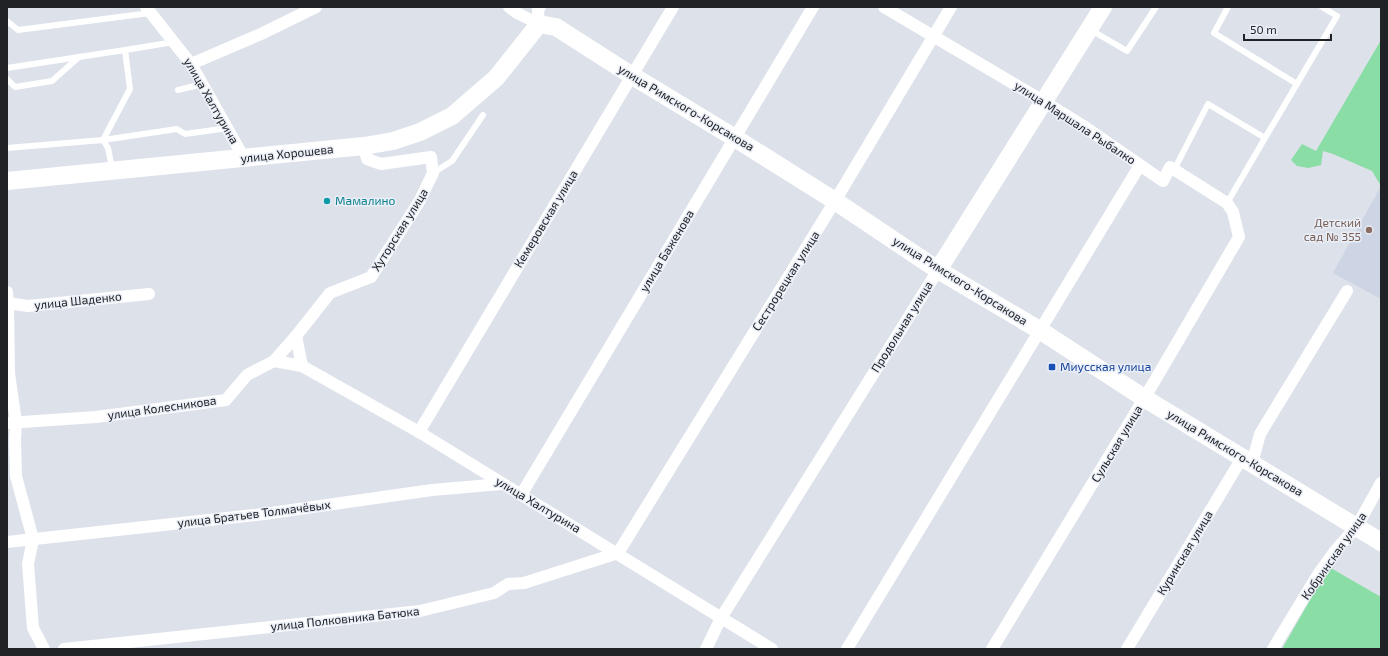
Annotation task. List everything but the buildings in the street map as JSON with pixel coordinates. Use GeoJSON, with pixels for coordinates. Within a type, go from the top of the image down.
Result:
{"type":"FeatureCollection","features":[{"type":"Feature","properties":{"kind":"main road","name":"Продольная улица"},"geometry":{"type":"LineString","coordinates":[[938,270],[1103,7]]}},
{"type":"Feature","properties":{"kind":"main road","name":"улица Хорошева"},"geometry":{"type":"LineString","coordinates":[[7,181],[364,146],[393,141],[420,132],[452,116],[496,78],[528,38],[540,15]]}},
{"type":"Feature","properties":{"kind":"main road","name":"улица Римского-Корсакова"},"geometry":{"type":"LineString","coordinates":[[540,15],[556,27],[631,75],[836,201],[938,270],[1041,331],[1144,398],[1381,542]]}},
{"type":"Feature","properties":{"kind":"street"},"geometry":{"type":"LineString","coordinates":[[191,64],[260,34],[316,7]]}},
{"type":"Feature","properties":{"kind":"street","name":"улица Римского-Корсакова"},"geometry":{"type":"LineString","coordinates":[[509,7],[517,13],[540,15]]}},
{"type":"Feature","properties":{"kind":"street","name":"Кемеровская улица"},"geometry":{"type":"LineString","coordinates":[[419,432],[673,7]]}},
{"type":"Feature","properties":{"kind":"street","name":"улица Баженова"},"geometry":{"type":"LineString","coordinates":[[521,495],[813,7]]}},
{"type":"Feature","properties":{"kind":"street","name":"улица Маршала Рыбалко"},"geometry":{"type":"LineString","coordinates":[[884,7],[1082,125],[1163,181],[1170,167],[1174,170]]}},
{"type":"Feature","properties":{"kind":"street","name":"Сестрорецкая улица"},"geometry":{"type":"LineString","coordinates":[[618,554],[836,201],[951,7]]}},
{"type":"Feature","properties":{"kind":"street","name":"улица Халтурина"},"geometry":{"type":"LineString","coordinates":[[148,10],[191,64],[244,158]]}},
{"type":"Feature","properties":{"kind":"street"},"geometry":{"type":"LineString","coordinates":[[364,146],[367,159],[381,164],[430,157],[433,173]]}},
{"type":"Feature","properties":{"kind":"street"},"geometry":{"type":"LineString","coordinates":[[848,649],[1140,165]]}},
{"type":"Feature","properties":{"kind":"street"},"geometry":{"type":"LineString","coordinates":[[1174,170],[1227,203]]}},
{"type":"Feature","properties":{"kind":"street","name":"Хуторская улица"},"geometry":{"type":"LineString","coordinates":[[274,361],[330,293],[371,277],[420,202],[433,173]]}},
{"type":"Feature","properties":{"kind":"street","name":"Сульская улица"},"geometry":{"type":"LineString","coordinates":[[992,649],[1144,398],[1239,237],[1233,212],[1227,203]]}},
{"type":"Feature","properties":{"kind":"street","name":"Продольная улица"},"geometry":{"type":"LineString","coordinates":[[706,649],[721,618],[938,270]]}},
{"type":"Feature","properties":{"kind":"street","name":"Куринская улица"},"geometry":{"type":"LineString","coordinates":[[1127,649],[1246,460],[1254,456],[1260,434],[1346,291]]}},
{"type":"Feature","properties":{"kind":"street","name":"улица Шаденко"},"geometry":{"type":"LineString","coordinates":[[7,299],[28,306],[149,294]]}},
{"type":"Feature","properties":{"kind":"street"},"geometry":{"type":"LineString","coordinates":[[7,299],[8,373],[15,440],[16,476],[33,539],[28,564],[33,628],[44,649]]}},
{"type":"Feature","properties":{"kind":"street"},"geometry":{"type":"LineString","coordinates":[[274,361],[302,366],[296,336]]}},
{"type":"Feature","properties":{"kind":"street","name":"улица Колесникова"},"geometry":{"type":"LineString","coordinates":[[12,422],[96,417],[226,400],[247,375],[274,361]]}},
{"type":"Feature","properties":{"kind":"street","name":"улица Халтурина"},"geometry":{"type":"LineString","coordinates":[[302,366],[419,432],[501,484],[772,649]]}},
{"type":"Feature","properties":{"kind":"street","name":"Кобринская улица"},"geometry":{"type":"LineString","coordinates":[[1273,649],[1317,576],[1356,526],[1381,483]]}},
{"type":"Feature","properties":{"kind":"street","name":"улица Братьев Толмачёвых"},"geometry":{"type":"LineString","coordinates":[[7,542],[264,514],[432,490],[501,484]]}},
{"type":"Feature","properties":{"kind":"street","name":"улица Полковника Батюка"},"geometry":{"type":"LineString","coordinates":[[64,649],[420,611],[494,593],[508,584],[524,583],[618,554]]}},
{"type":"Feature","properties":{"kind":"lane"},"geometry":{"type":"LineString","coordinates":[[1089,30],[1127,51],[1156,7]]}},
{"type":"Feature","properties":{"kind":"lane"},"geometry":{"type":"LineString","coordinates":[[1228,7],[1214,33],[1297,84]]}},
{"type":"Feature","properties":{"kind":"lane"},"geometry":{"type":"LineString","coordinates":[[1227,203],[1337,16],[1322,7]]}},
{"type":"Feature","properties":{"kind":"lane"},"geometry":{"type":"LineString","coordinates":[[7,21],[18,30],[148,10]]}},
{"type":"Feature","properties":{"kind":"lane"},"geometry":{"type":"LineString","coordinates":[[7,68],[174,42]]}},
{"type":"Feature","properties":{"kind":"lane"},"geometry":{"type":"LineString","coordinates":[[103,140],[130,89],[124,50]]}},
{"type":"Feature","properties":{"kind":"lane"},"geometry":{"type":"LineString","coordinates":[[7,79],[15,87],[52,81],[79,58]]}},
{"type":"Feature","properties":{"kind":"lane"},"geometry":{"type":"LineString","coordinates":[[178,90],[203,84]]}},
{"type":"Feature","properties":{"kind":"lane"},"geometry":{"type":"LineString","coordinates":[[1174,170],[1208,104],[1265,138]]}},
{"type":"Feature","properties":{"kind":"lane"},"geometry":{"type":"LineString","coordinates":[[433,173],[452,161],[483,115]]}},
{"type":"Feature","properties":{"kind":"lane"},"geometry":{"type":"LineString","coordinates":[[7,148],[103,140],[178,129],[185,134],[228,128]]}},
{"type":"Feature","properties":{"kind":"lane"},"geometry":{"type":"LineString","coordinates":[[103,140],[108,148],[112,171]]}},
{"type":"Feature","properties":{"kind":"shaded area","name":"Детский сад № 355"},"geometry":{"type":"Polygon","coordinates":[[[1381,186],[1381,299],[1333,273],[1381,186]]]}},
{"type":"Feature","properties":{"kind":"green space"},"geometry":{"type":"Polygon","coordinates":[[[1381,40],[1381,186],[1372,171],[1323,151],[1321,165],[1308,168],[1297,166],[1291,160],[1302,144],[1316,151],[1381,40]]]}},
{"type":"Feature","properties":{"kind":"green space"},"geometry":{"type":"Polygon","coordinates":[[[1329,567],[1381,597],[1381,649],[1282,649],[1329,567]]]}},
{"type":"Feature","properties":{"kind":"place","name":"Мамалино"},"geometry":{"type":"Point","coordinates":[327,201]}},
{"type":"Feature","properties":{"kind":"place","name":"Детский сад № 355"},"geometry":{"type":"Point","coordinates":[1369,230]}},
{"type":"Feature","properties":{"kind":"place","name":"Миусская улица"},"geometry":{"type":"Point","coordinates":[1052,367]}}]}
